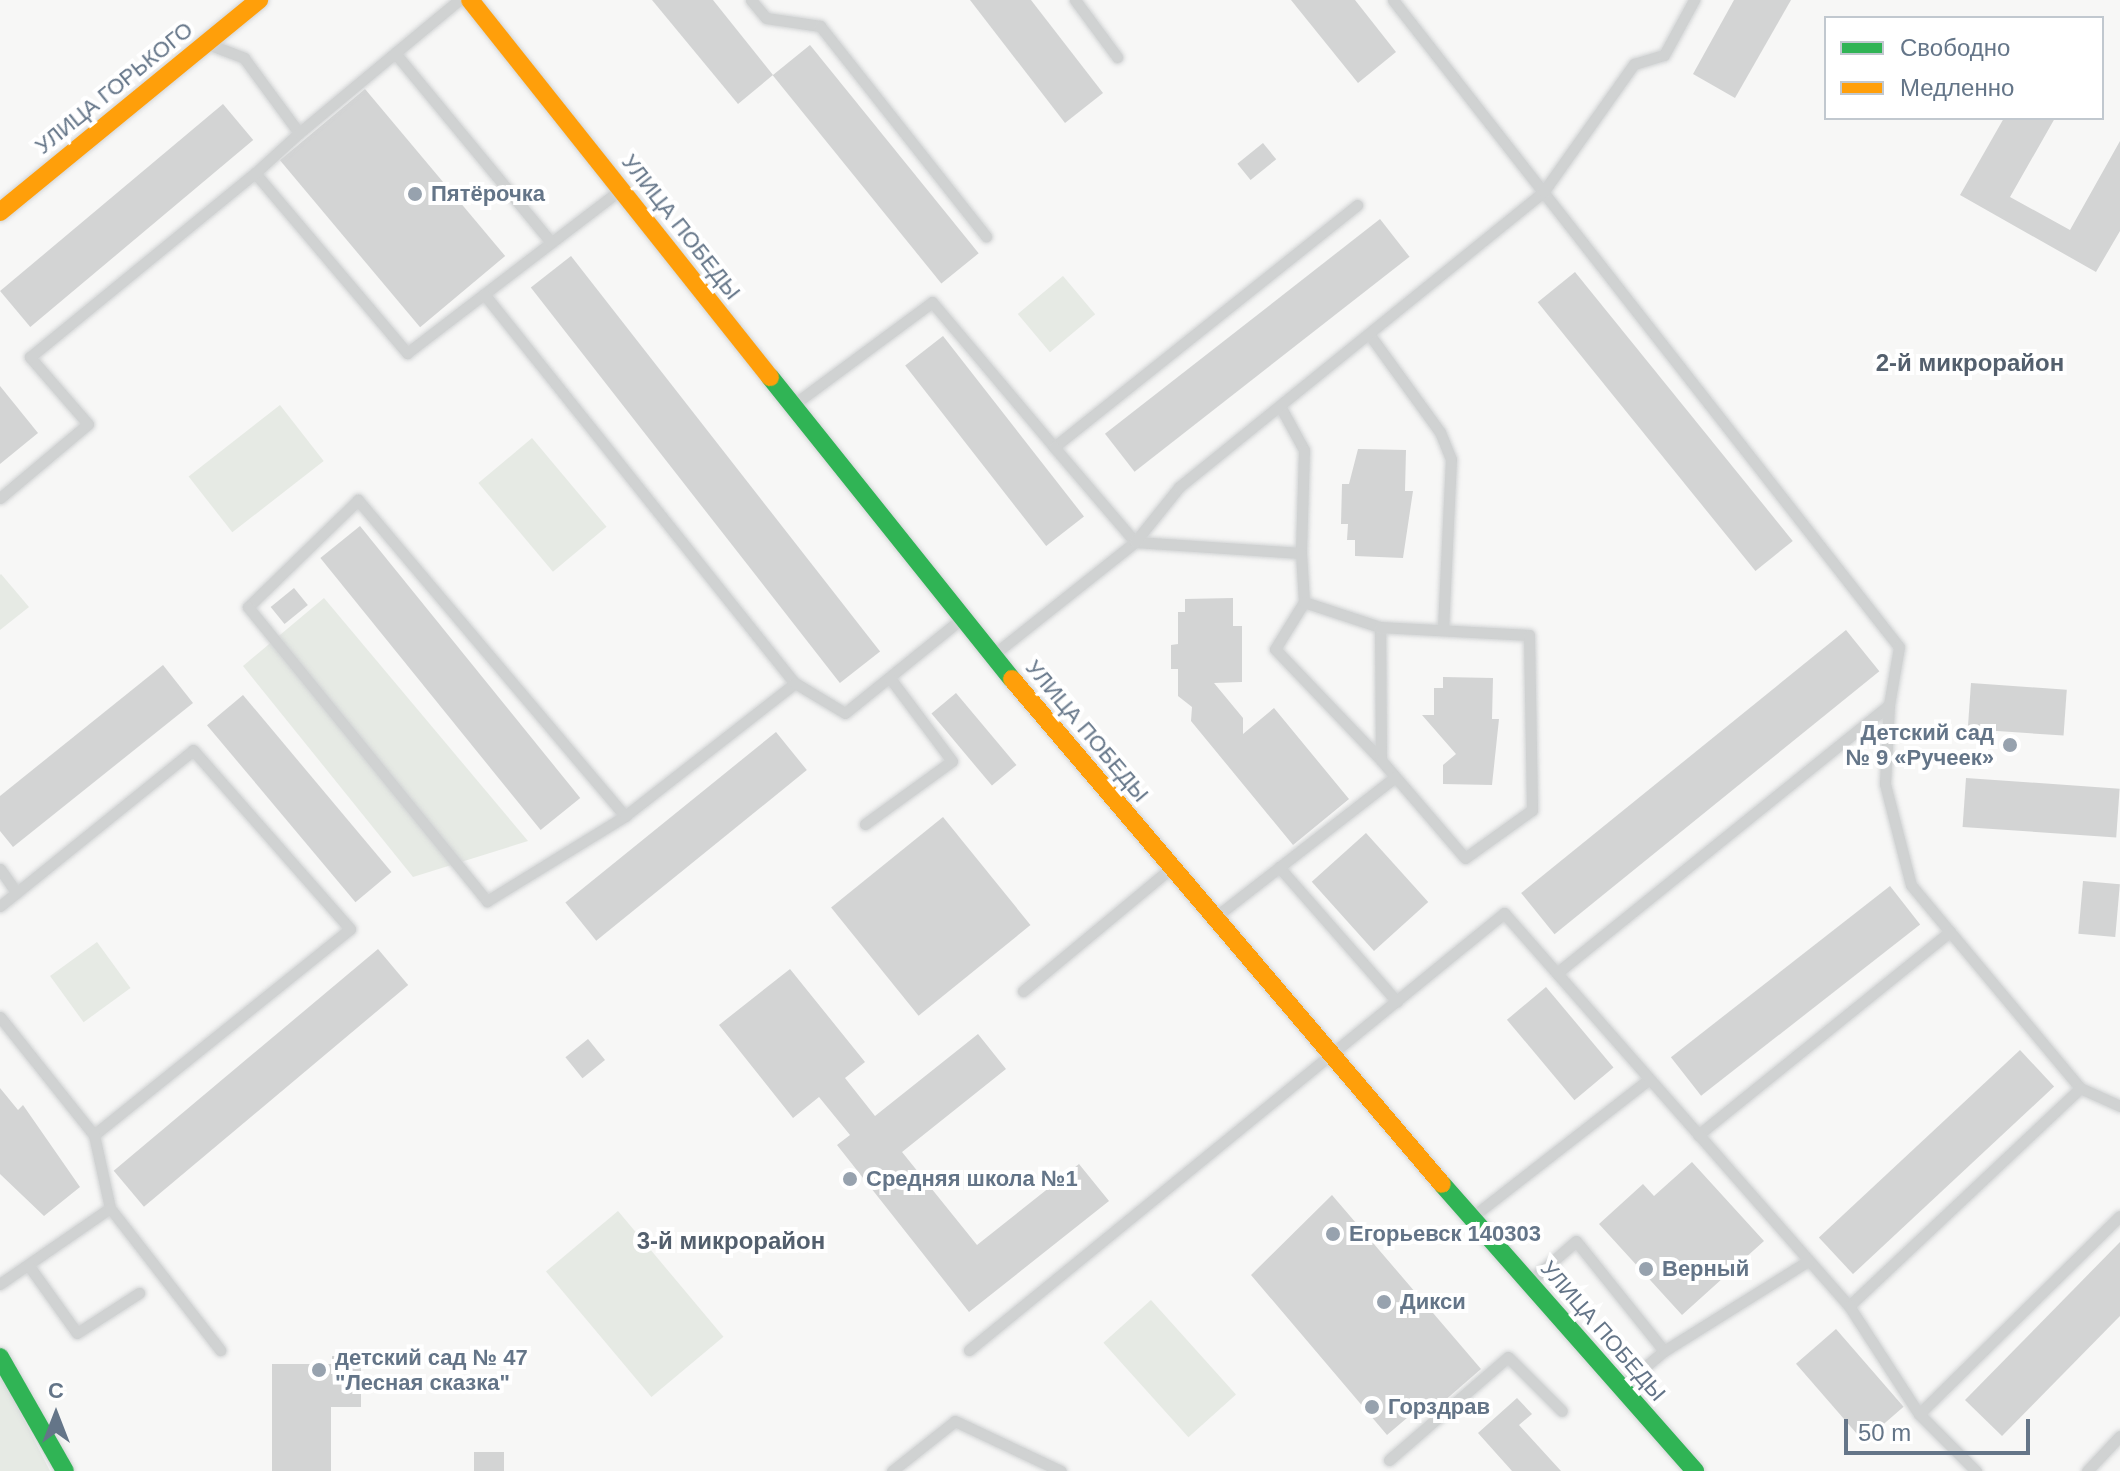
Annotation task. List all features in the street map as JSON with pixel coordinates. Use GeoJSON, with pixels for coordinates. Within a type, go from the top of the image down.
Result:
{"type":"FeatureCollection","features":[{"type":"Feature","properties":{"kind":"street","name":"УЛИЦА ГОРЬКОГО"},"geometry":{"type":"LineString","coordinates":[[0,212],[259,0]]}},
{"type":"Feature","properties":{"kind":"street","name":"УЛИЦА ПОБЕДЫ"},"geometry":{"type":"LineString","coordinates":[[470,0],[962,619],[1331,1058],[1695,1471]]}},
{"type":"Feature","properties":{"kind":"street"},"geometry":{"type":"LineString","coordinates":[[0,1357],[65,1471]]}},
{"type":"Feature","properties":{"kind":"lane"},"geometry":{"type":"LineString","coordinates":[[0,498],[88,424],[30,357],[255,173],[459,0]]}},
{"type":"Feature","properties":{"kind":"lane"},"geometry":{"type":"LineString","coordinates":[[751,0],[766,18],[820,26],[986,236]]}},
{"type":"Feature","properties":{"kind":"lane"},"geometry":{"type":"LineString","coordinates":[[1075,0],[1117,57]]}},
{"type":"Feature","properties":{"kind":"lane"},"geometry":{"type":"LineString","coordinates":[[1393,0],[1899,647],[1889,705],[1885,784],[1896,844],[1911,885],[2080,1088],[2120,1106]]}},
{"type":"Feature","properties":{"kind":"lane"},"geometry":{"type":"LineString","coordinates":[[992,655],[1135,542],[1179,487],[1544,191],[1634,64],[1664,55],[1694,0]]}},
{"type":"Feature","properties":{"kind":"lane"},"geometry":{"type":"LineString","coordinates":[[206,44],[244,58],[299,133]]}},
{"type":"Feature","properties":{"kind":"lane"},"geometry":{"type":"LineString","coordinates":[[395,53],[551,242]]}},
{"type":"Feature","properties":{"kind":"lane"},"geometry":{"type":"LineString","coordinates":[[255,173],[407,353],[621,190]]}},
{"type":"Feature","properties":{"kind":"lane"},"geometry":{"type":"LineString","coordinates":[[1054,447],[1357,205]]}},
{"type":"Feature","properties":{"kind":"lane"},"geometry":{"type":"LineString","coordinates":[[484,294],[795,683],[845,713],[962,619]]}},
{"type":"Feature","properties":{"kind":"lane"},"geometry":{"type":"LineString","coordinates":[[793,406],[932,302],[1135,542],[1301,553]]}},
{"type":"Feature","properties":{"kind":"lane"},"geometry":{"type":"LineString","coordinates":[[1369,334],[1440,432],[1451,459],[1443,629]]}},
{"type":"Feature","properties":{"kind":"lane"},"geometry":{"type":"LineString","coordinates":[[1280,406],[1304,450],[1301,553],[1304,602],[1275,649],[1381,760],[1465,858],[1532,810],[1529,635],[1380,627],[1304,602]]}},
{"type":"Feature","properties":{"kind":"lane"},"geometry":{"type":"LineString","coordinates":[[625,816],[358,500],[248,607],[487,901],[625,816],[795,683]]}},
{"type":"Feature","properties":{"kind":"lane"},"geometry":{"type":"LineString","coordinates":[[1380,627],[1381,760]]}},
{"type":"Feature","properties":{"kind":"lane"},"geometry":{"type":"LineString","coordinates":[[865,824],[952,761],[890,678]]}},
{"type":"Feature","properties":{"kind":"lane"},"geometry":{"type":"LineString","coordinates":[[1557,973],[1889,705]]}},
{"type":"Feature","properties":{"kind":"lane"},"geometry":{"type":"LineString","coordinates":[[0,906],[193,750],[350,929],[94,1135]]}},
{"type":"Feature","properties":{"kind":"lane"},"geometry":{"type":"LineString","coordinates":[[1213,918],[1395,777]]}},
{"type":"Feature","properties":{"kind":"lane"},"geometry":{"type":"LineString","coordinates":[[1023,991],[1171,867]]}},
{"type":"Feature","properties":{"kind":"lane"},"geometry":{"type":"LineString","coordinates":[[1279,867],[1397,1002]]}},
{"type":"Feature","properties":{"kind":"lane"},"geometry":{"type":"LineString","coordinates":[[0,869],[17,893]]}},
{"type":"Feature","properties":{"kind":"lane"},"geometry":{"type":"LineString","coordinates":[[969,1350],[1331,1058],[1504,913],[1849,1306],[1919,1414],[1976,1471]]}},
{"type":"Feature","properties":{"kind":"lane"},"geometry":{"type":"LineString","coordinates":[[1698,1135],[1950,932]]}},
{"type":"Feature","properties":{"kind":"lane"},"geometry":{"type":"LineString","coordinates":[[0,1017],[94,1135],[110,1208],[220,1350]]}},
{"type":"Feature","properties":{"kind":"lane"},"geometry":{"type":"LineString","coordinates":[[1471,1218],[1649,1079]]}},
{"type":"Feature","properties":{"kind":"lane"},"geometry":{"type":"LineString","coordinates":[[1849,1306],[2080,1088]]}},
{"type":"Feature","properties":{"kind":"lane"},"geometry":{"type":"LineString","coordinates":[[0,1284],[110,1208]]}},
{"type":"Feature","properties":{"kind":"lane"},"geometry":{"type":"LineString","coordinates":[[1919,1414],[2120,1216]]}},
{"type":"Feature","properties":{"kind":"lane"},"geometry":{"type":"LineString","coordinates":[[1528,1282],[1576,1241],[1664,1351]]}},
{"type":"Feature","properties":{"kind":"lane"},"geometry":{"type":"LineString","coordinates":[[1621,1387],[1664,1351],[1808,1261]]}},
{"type":"Feature","properties":{"kind":"lane"},"geometry":{"type":"LineString","coordinates":[[29,1266],[77,1333],[139,1293]]}},
{"type":"Feature","properties":{"kind":"lane"},"geometry":{"type":"LineString","coordinates":[[1389,1460],[1508,1357],[1562,1411]]}},
{"type":"Feature","properties":{"kind":"lane"},"geometry":{"type":"LineString","coordinates":[[892,1471],[955,1421],[1061,1471]]}},
{"type":"Feature","properties":{"kind":"lane"},"geometry":{"type":"LineString","coordinates":[[2087,1471],[2120,1436]]}},
{"type":"Feature","properties":{"kind":"shaded area"},"geometry":{"type":"Polygon","coordinates":[[[1063,276],[1095,314],[1050,352],[1018,314],[1063,276]]]}},
{"type":"Feature","properties":{"kind":"shaded area"},"geometry":{"type":"Polygon","coordinates":[[[280,405],[324,461],[232,532],[189,476],[280,405]]]}},
{"type":"Feature","properties":{"kind":"shaded area"},"geometry":{"type":"Polygon","coordinates":[[[532,438],[607,527],[553,572],[478,483],[532,438]]]}},
{"type":"Feature","properties":{"kind":"shaded area"},"geometry":{"type":"Polygon","coordinates":[[[0,575],[29,607],[0,630],[0,575]]]}},
{"type":"Feature","properties":{"kind":"shaded area"},"geometry":{"type":"Polygon","coordinates":[[[324,598],[528,841],[413,877],[243,666],[324,598]]]}},
{"type":"Feature","properties":{"kind":"shaded area"},"geometry":{"type":"Polygon","coordinates":[[[97,942],[131,988],[84,1022],[50,976],[97,942]]]}},
{"type":"Feature","properties":{"kind":"shaded area"},"geometry":{"type":"Polygon","coordinates":[[[618,1211],[723,1337],[651,1397],[546,1271],[618,1211]]]}},
{"type":"Feature","properties":{"kind":"shaded area"},"geometry":{"type":"Polygon","coordinates":[[[1151,1300],[1236,1394],[1188,1437],[1103,1343],[1151,1300]]]}},
{"type":"Feature","properties":{"kind":"shaded area"},"geometry":{"type":"Polygon","coordinates":[[[0,1372],[50,1471],[0,1471],[0,1372]]]}},
{"type":"Feature","properties":{"kind":"building"},"geometry":{"type":"Polygon","coordinates":[[[652,0],[713,0],[773,75],[738,104],[652,0]]]}},
{"type":"Feature","properties":{"kind":"building"},"geometry":{"type":"Polygon","coordinates":[[[970,0],[1031,0],[1103,93],[1065,123],[970,0]]]}},
{"type":"Feature","properties":{"kind":"building"},"geometry":{"type":"Polygon","coordinates":[[[1291,0],[1355,0],[1396,52],[1358,83],[1291,0]]]}},
{"type":"Feature","properties":{"kind":"building"},"geometry":{"type":"Polygon","coordinates":[[[1734,0],[1791,0],[1735,98],[1693,74],[1734,0]]]}},
{"type":"Feature","properties":{"kind":"building"},"geometry":{"type":"Polygon","coordinates":[[[810,45],[979,253],[941,283],[773,75],[810,45]]]}},
{"type":"Feature","properties":{"kind":"building"},"geometry":{"type":"Polygon","coordinates":[[[365,89],[505,256],[420,327],[280,160],[365,89]]]}},
{"type":"Feature","properties":{"kind":"building"},"geometry":{"type":"Polygon","coordinates":[[[223,104],[253,140],[30,327],[0,291],[223,104]]]}},
{"type":"Feature","properties":{"kind":"building"},"geometry":{"type":"Polygon","coordinates":[[[2003,120],[2054,120],[2010,197],[2070,230],[2120,141],[2120,231],[2096,272],[1960,195],[2003,120]]]}},
{"type":"Feature","properties":{"kind":"building"},"geometry":{"type":"Polygon","coordinates":[[[1263,143],[1276,159],[1251,180],[1237,164],[1263,143]]]}},
{"type":"Feature","properties":{"kind":"building"},"geometry":{"type":"Polygon","coordinates":[[[1380,219],[1410,257],[1135,472],[1105,434],[1380,219]]]}},
{"type":"Feature","properties":{"kind":"building"},"geometry":{"type":"Polygon","coordinates":[[[571,256],[880,652],[840,683],[531,287],[571,256]]]}},
{"type":"Feature","properties":{"kind":"building"},"geometry":{"type":"Polygon","coordinates":[[[1575,272],[1793,541],[1755,571],[1538,302],[1575,272]]]}},
{"type":"Feature","properties":{"kind":"building"},"geometry":{"type":"Polygon","coordinates":[[[943,336],[1084,516],[1046,546],[905,366],[943,336]]]}},
{"type":"Feature","properties":{"kind":"building"},"geometry":{"type":"Polygon","coordinates":[[[0,386],[38,433],[0,464],[0,386]]]}},
{"type":"Feature","properties":{"kind":"building"},"geometry":{"type":"Polygon","coordinates":[[[1358,449],[1406,450],[1405,491],[1413,491],[1403,558],[1355,556],[1355,540],[1347,540],[1348,524],[1341,524],[1342,484],[1349,484],[1358,449]]]}},
{"type":"Feature","properties":{"kind":"building"},"geometry":{"type":"Polygon","coordinates":[[[360,526],[580,798],[541,830],[320,558],[360,526]]]}},
{"type":"Feature","properties":{"kind":"building"},"geometry":{"type":"Polygon","coordinates":[[[294,588],[308,605],[285,624],[271,607],[294,588]]]}},
{"type":"Feature","properties":{"kind":"building"},"geometry":{"type":"Polygon","coordinates":[[[1233,598],[1233,626],[1242,626],[1242,682],[1214,683],[1243,718],[1243,734],[1274,708],[1349,799],[1293,845],[1191,721],[1192,707],[1178,696],[1178,669],[1171,669],[1171,645],[1178,644],[1178,612],[1185,612],[1185,599],[1233,598]]]}},
{"type":"Feature","properties":{"kind":"building"},"geometry":{"type":"Polygon","coordinates":[[[1846,630],[1879,671],[1555,934],[1521,893],[1846,630]]]}},
{"type":"Feature","properties":{"kind":"building"},"geometry":{"type":"Polygon","coordinates":[[[163,665],[193,703],[13,847],[0,831],[0,796],[163,665]]]}},
{"type":"Feature","properties":{"kind":"building"},"geometry":{"type":"Polygon","coordinates":[[[1443,677],[1493,678],[1492,719],[1499,719],[1492,785],[1443,784],[1443,765],[1456,754],[1422,715],[1434,715],[1434,688],[1443,688],[1443,677]]]}},
{"type":"Feature","properties":{"kind":"building"},"geometry":{"type":"Polygon","coordinates":[[[1971,683],[2067,690],[2064,736],[1968,729],[1971,683]]]}},
{"type":"Feature","properties":{"kind":"building"},"geometry":{"type":"Polygon","coordinates":[[[956,693],[1016,765],[992,786],[931,714],[956,693]]]}},
{"type":"Feature","properties":{"kind":"building"},"geometry":{"type":"Polygon","coordinates":[[[243,695],[391,872],[355,902],[207,725],[243,695]]]}},
{"type":"Feature","properties":{"kind":"building"},"geometry":{"type":"Polygon","coordinates":[[[776,732],[807,770],[596,941],[565,903],[776,732]]]}},
{"type":"Feature","properties":{"kind":"building"},"geometry":{"type":"Polygon","coordinates":[[[1966,778],[2120,789],[2116,838],[1963,827],[1966,778]]]}},
{"type":"Feature","properties":{"kind":"building"},"geometry":{"type":"Polygon","coordinates":[[[943,817],[1030,925],[919,1016],[831,908],[943,817]]]}},
{"type":"Feature","properties":{"kind":"building"},"geometry":{"type":"Polygon","coordinates":[[[1366,833],[1428,902],[1374,951],[1312,882],[1366,833]]]}},
{"type":"Feature","properties":{"kind":"building"},"geometry":{"type":"Polygon","coordinates":[[[2083,881],[2120,884],[2115,937],[2078,934],[2083,881]]]}},
{"type":"Feature","properties":{"kind":"building"},"geometry":{"type":"Polygon","coordinates":[[[1890,886],[1920,925],[1701,1096],[1671,1057],[1890,886]]]}},
{"type":"Feature","properties":{"kind":"building"},"geometry":{"type":"Polygon","coordinates":[[[378,949],[408,985],[144,1207],[114,1171],[378,949]]]}},
{"type":"Feature","properties":{"kind":"building"},"geometry":{"type":"Polygon","coordinates":[[[790,969],[865,1062],[845,1078],[875,1116],[978,1034],[1006,1069],[902,1152],[977,1245],[1079,1164],[1109,1201],[969,1312],[837,1145],[850,1135],[819,1097],[793,1118],[719,1025],[790,969]]]}},
{"type":"Feature","properties":{"kind":"building"},"geometry":{"type":"Polygon","coordinates":[[[1546,987],[1613,1067],[1574,1100],[1507,1020],[1546,987]]]}},
{"type":"Feature","properties":{"kind":"building"},"geometry":{"type":"Polygon","coordinates":[[[588,1039],[605,1060],[582,1078],[565,1057],[588,1039]]]}},
{"type":"Feature","properties":{"kind":"building"},"geometry":{"type":"Polygon","coordinates":[[[2020,1050],[2054,1087],[1853,1274],[1819,1238],[2020,1050]]]}},
{"type":"Feature","properties":{"kind":"building"},"geometry":{"type":"Polygon","coordinates":[[[0,1088],[18,1110],[23,1105],[80,1187],[44,1216],[0,1174],[0,1088]]]}},
{"type":"Feature","properties":{"kind":"building"},"geometry":{"type":"Polygon","coordinates":[[[1692,1162],[1764,1241],[1682,1315],[1599,1224],[1643,1184],[1654,1196],[1692,1162]]]}},
{"type":"Feature","properties":{"kind":"building"},"geometry":{"type":"Polygon","coordinates":[[[1332,1195],[1481,1369],[1435,1409],[1428,1400],[1387,1435],[1251,1275],[1332,1195]]]}},
{"type":"Feature","properties":{"kind":"building"},"geometry":{"type":"Polygon","coordinates":[[[2120,1242],[2120,1316],[2002,1436],[1965,1400],[2120,1242]]]}},
{"type":"Feature","properties":{"kind":"building"},"geometry":{"type":"Polygon","coordinates":[[[1836,1329],[1904,1407],[1864,1442],[1796,1364],[1836,1329]]]}},
{"type":"Feature","properties":{"kind":"building"},"geometry":{"type":"Polygon","coordinates":[[[332,1356],[361,1356],[361,1407],[331,1407],[331,1471],[272,1471],[272,1364],[332,1364],[332,1356]]]}},
{"type":"Feature","properties":{"kind":"building"},"geometry":{"type":"Polygon","coordinates":[[[1517,1398],[1532,1414],[1519,1425],[1561,1471],[1512,1471],[1478,1433],[1517,1398]]]}},
{"type":"Feature","properties":{"kind":"building"},"geometry":{"type":"Polygon","coordinates":[[[474,1452],[504,1452],[504,1471],[474,1471],[474,1452]]]}},
{"type":"Feature","properties":{"kind":"traffic: fast"},"geometry":{"type":"LineString","coordinates":[[770,377],[1012,679]]}},
{"type":"Feature","properties":{"kind":"traffic: fast"},"geometry":{"type":"LineString","coordinates":[[1442,1184],[1695,1471]]}},
{"type":"Feature","properties":{"kind":"traffic: fast"},"geometry":{"type":"LineString","coordinates":[[0,1357],[65,1471]]}},
{"type":"Feature","properties":{"kind":"traffic: slow"},"geometry":{"type":"LineString","coordinates":[[0,212],[259,0]]}},
{"type":"Feature","properties":{"kind":"traffic: slow"},"geometry":{"type":"LineString","coordinates":[[470,0],[770,377]]}},
{"type":"Feature","properties":{"kind":"traffic: slow"},"geometry":{"type":"LineString","coordinates":[[1012,679],[1442,1184]]}},
{"type":"Feature","properties":{"kind":"place","name":"Пятёрочка"},"geometry":{"type":"Point","coordinates":[415,194]}},
{"type":"Feature","properties":{"kind":"place","name":"Детский сад № 9 «Ручеек»"},"geometry":{"type":"Point","coordinates":[2010,745]}},
{"type":"Feature","properties":{"kind":"place","name":"Средняя школа №1"},"geometry":{"type":"Point","coordinates":[850,1179]}},
{"type":"Feature","properties":{"kind":"place","name":"Егорьевск 140303"},"geometry":{"type":"Point","coordinates":[1333,1234]}},
{"type":"Feature","properties":{"kind":"place","name":"Верный"},"geometry":{"type":"Point","coordinates":[1646,1269]}},
{"type":"Feature","properties":{"kind":"place","name":"Дикси"},"geometry":{"type":"Point","coordinates":[1384,1302]}},
{"type":"Feature","properties":{"kind":"place","name":"детский сад № 47 \"Лесная сказка\""},"geometry":{"type":"Point","coordinates":[319,1370]}},
{"type":"Feature","properties":{"kind":"place","name":"Горздрав"},"geometry":{"type":"Point","coordinates":[1372,1407]}},
{"type":"Feature","properties":{"kind":"district","name":"2-й микрорайон"},"geometry":{"type":"Point","coordinates":[1970,363]}},
{"type":"Feature","properties":{"kind":"district","name":"3-й микрорайон"},"geometry":{"type":"Point","coordinates":[731,1241]}}]}
